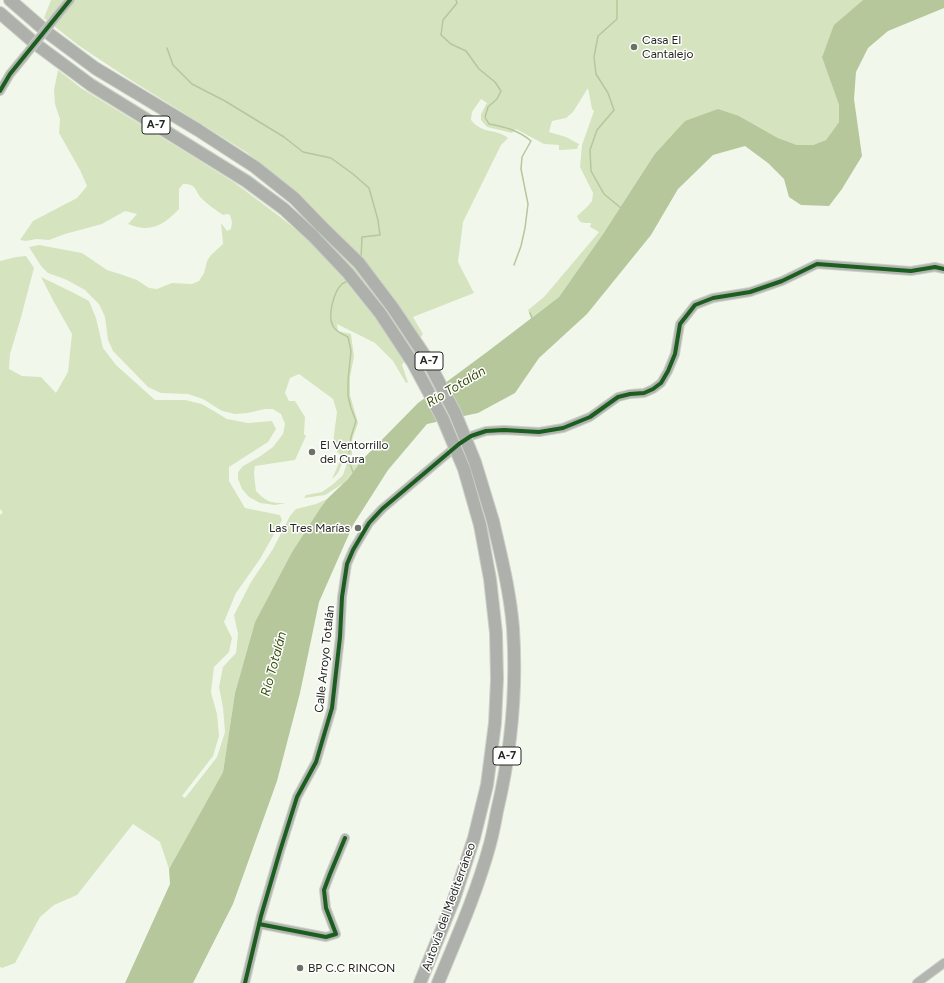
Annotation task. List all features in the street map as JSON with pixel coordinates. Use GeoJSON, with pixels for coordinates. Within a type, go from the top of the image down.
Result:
{"type":"FeatureCollection","features":[{"type":"Feature","properties":{"kind":"highway","name":"Autovía del Mediterráneo"},"geometry":{"type":"LineString","coordinates":[[10,0],[48,33],[95,68],[198,130],[254,168],[294,198],[359,263],[393,308],[427,358],[455,413],[475,462],[493,521],[505,573],[513,627],[514,674],[512,723],[504,781],[490,844],[469,907],[438,983]]}},
{"type":"Feature","properties":{"kind":"highway","name":"Autovía del Mediterráneo"},"geometry":{"type":"LineString","coordinates":[[0,13],[37,45],[91,85],[246,180],[284,210],[313,236],[348,273],[380,313],[414,363],[443,419],[464,469],[480,525],[490,579],[496,634],[496,708],[487,785],[474,838],[454,899],[420,983]]}},
{"type":"Feature","properties":{"kind":"street"},"geometry":{"type":"LineString","coordinates":[[0,91],[10,74],[70,0]]}},
{"type":"Feature","properties":{"kind":"street","name":"Calle Arroyo Totalán"},"geometry":{"type":"LineString","coordinates":[[245,983],[259,924],[280,851],[298,797],[316,762],[332,708],[340,637],[342,597],[348,564],[353,550],[369,523],[382,509],[459,444],[471,436],[486,431],[504,430],[539,432],[563,428],[590,417],[618,397],[644,393],[653,389],[661,383],[668,371],[675,354],[680,324],[695,305],[713,298],[750,292],[782,281],[817,264],[911,272],[935,267],[944,269]]}},
{"type":"Feature","properties":{"kind":"street"},"geometry":{"type":"LineString","coordinates":[[259,924],[326,937],[336,934],[326,908],[324,890],[345,838]]}},
{"type":"Feature","properties":{"kind":"street"},"geometry":{"type":"LineString","coordinates":[[917,983],[944,963]]}},
{"type":"Feature","properties":{"kind":"shaded area"},"geometry":{"type":"Polygon","coordinates":[[[51,0],[66,0],[62,14],[74,0],[863,0],[835,25],[822,56],[839,105],[839,122],[826,140],[813,145],[797,145],[778,138],[739,116],[654,155],[603,234],[559,297],[531,318],[528,310],[544,297],[599,232],[590,227],[591,223],[582,222],[577,216],[592,201],[593,193],[580,167],[582,145],[594,111],[592,109],[588,88],[573,112],[566,118],[552,121],[549,132],[566,137],[579,144],[577,149],[559,150],[559,145],[544,144],[516,129],[512,133],[487,127],[481,120],[481,114],[487,103],[481,99],[472,112],[471,120],[480,128],[499,133],[508,138],[501,145],[463,222],[458,262],[474,293],[413,317],[423,334],[402,365],[408,382],[406,383],[393,361],[375,343],[337,324],[338,331],[351,334],[354,357],[350,377],[350,395],[358,423],[352,440],[352,455],[346,455],[339,472],[332,479],[342,456],[337,452],[337,443],[333,442],[337,412],[333,399],[299,374],[290,378],[285,393],[289,401],[295,401],[305,417],[304,434],[306,436],[295,460],[255,466],[254,474],[256,491],[260,495],[269,501],[286,503],[275,505],[260,503],[249,497],[242,489],[238,479],[238,472],[243,466],[273,447],[283,434],[285,424],[281,414],[273,409],[265,409],[235,414],[222,411],[203,399],[188,394],[161,393],[148,387],[113,351],[108,340],[105,317],[99,304],[85,290],[67,280],[48,273],[41,266],[29,247],[39,245],[82,253],[107,270],[137,280],[149,288],[157,289],[172,283],[192,284],[199,281],[204,273],[207,261],[223,244],[221,223],[227,231],[231,229],[232,222],[230,215],[223,215],[202,199],[195,188],[188,184],[183,184],[179,189],[179,209],[162,224],[150,228],[136,227],[128,224],[137,214],[125,211],[102,224],[49,240],[20,240],[33,221],[77,198],[87,186],[80,170],[59,133],[60,119],[55,104],[54,90],[58,70],[81,88],[235,183],[309,240],[326,222],[294,190],[246,152],[126,77],[78,45],[44,18],[51,0]]]}},
{"type":"Feature","properties":{"kind":"shaded area"},"geometry":{"type":"Polygon","coordinates":[[[26,256],[34,268],[10,354],[9,369],[22,376],[41,377],[56,393],[68,372],[72,334],[41,277],[89,301],[96,318],[103,348],[116,365],[155,400],[185,400],[202,404],[227,419],[248,423],[272,421],[276,429],[268,442],[229,467],[229,481],[245,508],[280,515],[282,520],[260,559],[236,593],[224,622],[232,638],[229,652],[214,667],[211,692],[217,714],[219,736],[213,756],[182,796],[185,798],[217,757],[225,732],[219,687],[223,667],[236,653],[238,634],[234,615],[251,582],[273,549],[290,516],[296,509],[316,504],[327,499],[292,552],[255,622],[235,693],[223,772],[169,869],[160,842],[133,824],[77,895],[54,905],[40,917],[15,963],[2,968],[0,967],[0,515],[3,512],[0,509],[0,261],[26,256]]]}},
{"type":"Feature","properties":{"kind":"shaded area"},"geometry":{"type":"Polygon","coordinates":[[[362,460],[344,483],[325,495],[304,498],[306,495],[322,492],[332,485],[343,475],[347,463],[362,460]]]}},
{"type":"Feature","properties":{"kind":"water","name":"Río Totalán"},"geometry":{"type":"Polygon","coordinates":[[[863,0],[944,0],[944,8],[888,31],[868,48],[856,72],[854,99],[862,156],[842,189],[829,206],[801,205],[789,197],[784,179],[768,163],[745,146],[713,155],[678,189],[651,235],[587,314],[539,358],[515,393],[478,413],[427,424],[388,470],[353,525],[319,602],[300,693],[277,781],[233,904],[193,983],[125,983],[170,884],[169,869],[223,772],[235,693],[255,622],[292,552],[327,499],[347,480],[362,460],[418,403],[559,297],[603,234],[654,155],[685,121],[718,109],[739,116],[778,138],[797,145],[813,145],[826,140],[839,122],[839,105],[822,57],[834,25],[863,0]]]}},
{"type":"Feature","properties":{"kind":"waterway"},"geometry":{"type":"LineString","coordinates":[[456,0],[457,3],[443,20],[441,35],[451,44],[466,51],[479,69],[495,82],[501,91],[497,99],[488,107],[485,117],[489,124],[500,126],[521,134],[531,141],[522,157],[521,169],[528,204],[521,246],[514,265]]}},
{"type":"Feature","properties":{"kind":"waterway"},"geometry":{"type":"LineString","coordinates":[[617,0],[617,19],[598,36],[594,57],[596,74],[608,93],[614,110],[597,130],[590,150],[591,171],[604,194],[621,208]]}},
{"type":"Feature","properties":{"kind":"waterway"},"geometry":{"type":"LineString","coordinates":[[167,48],[173,65],[192,84],[225,101],[284,137],[303,152],[331,158],[369,188],[378,220],[380,235],[362,237],[361,259]]}},
{"type":"Feature","properties":{"kind":"waterway"},"geometry":{"type":"LineString","coordinates":[[348,281],[342,284],[336,292],[332,304],[331,322],[339,333],[348,337],[351,351],[348,396],[356,421],[351,437],[349,453]]}},
{"type":"Feature","properties":{"kind":"waterway"},"geometry":{"type":"LineString","coordinates":[[530,313],[532,318]]}},
{"type":"Feature","properties":{"kind":"waterway"},"geometry":{"type":"LineString","coordinates":[[350,464],[353,472]]}},
{"type":"Feature","properties":{"kind":"cycle path"},"geometry":{"type":"LineString","coordinates":[[0,91],[10,74],[70,0]]}},
{"type":"Feature","properties":{"kind":"cycle path"},"geometry":{"type":"LineString","coordinates":[[245,983],[261,916],[297,797],[316,762],[332,708],[340,637],[342,597],[347,564],[353,550],[369,523],[382,509],[459,444],[471,436],[486,431],[504,430],[539,432],[563,428],[590,417],[618,397],[644,393],[653,389],[661,383],[668,371],[675,354],[680,324],[695,305],[713,298],[750,292],[782,281],[817,264],[911,271],[935,267],[944,269]]}},
{"type":"Feature","properties":{"kind":"cycle path"},"geometry":{"type":"LineString","coordinates":[[259,924],[326,937],[336,934],[326,908],[324,890],[345,838]]}},
{"type":"Feature","properties":{"kind":"place","name":"Casa El Cantalejo"},"geometry":{"type":"Point","coordinates":[634,47]}},
{"type":"Feature","properties":{"kind":"place","name":"El Ventorrillo del Cura"},"geometry":{"type":"Point","coordinates":[312,452]}},
{"type":"Feature","properties":{"kind":"place","name":"Las Tres Marías"},"geometry":{"type":"Point","coordinates":[358,528]}},
{"type":"Feature","properties":{"kind":"place","name":"BP C.C RINCON"},"geometry":{"type":"Point","coordinates":[300,968]}}]}
